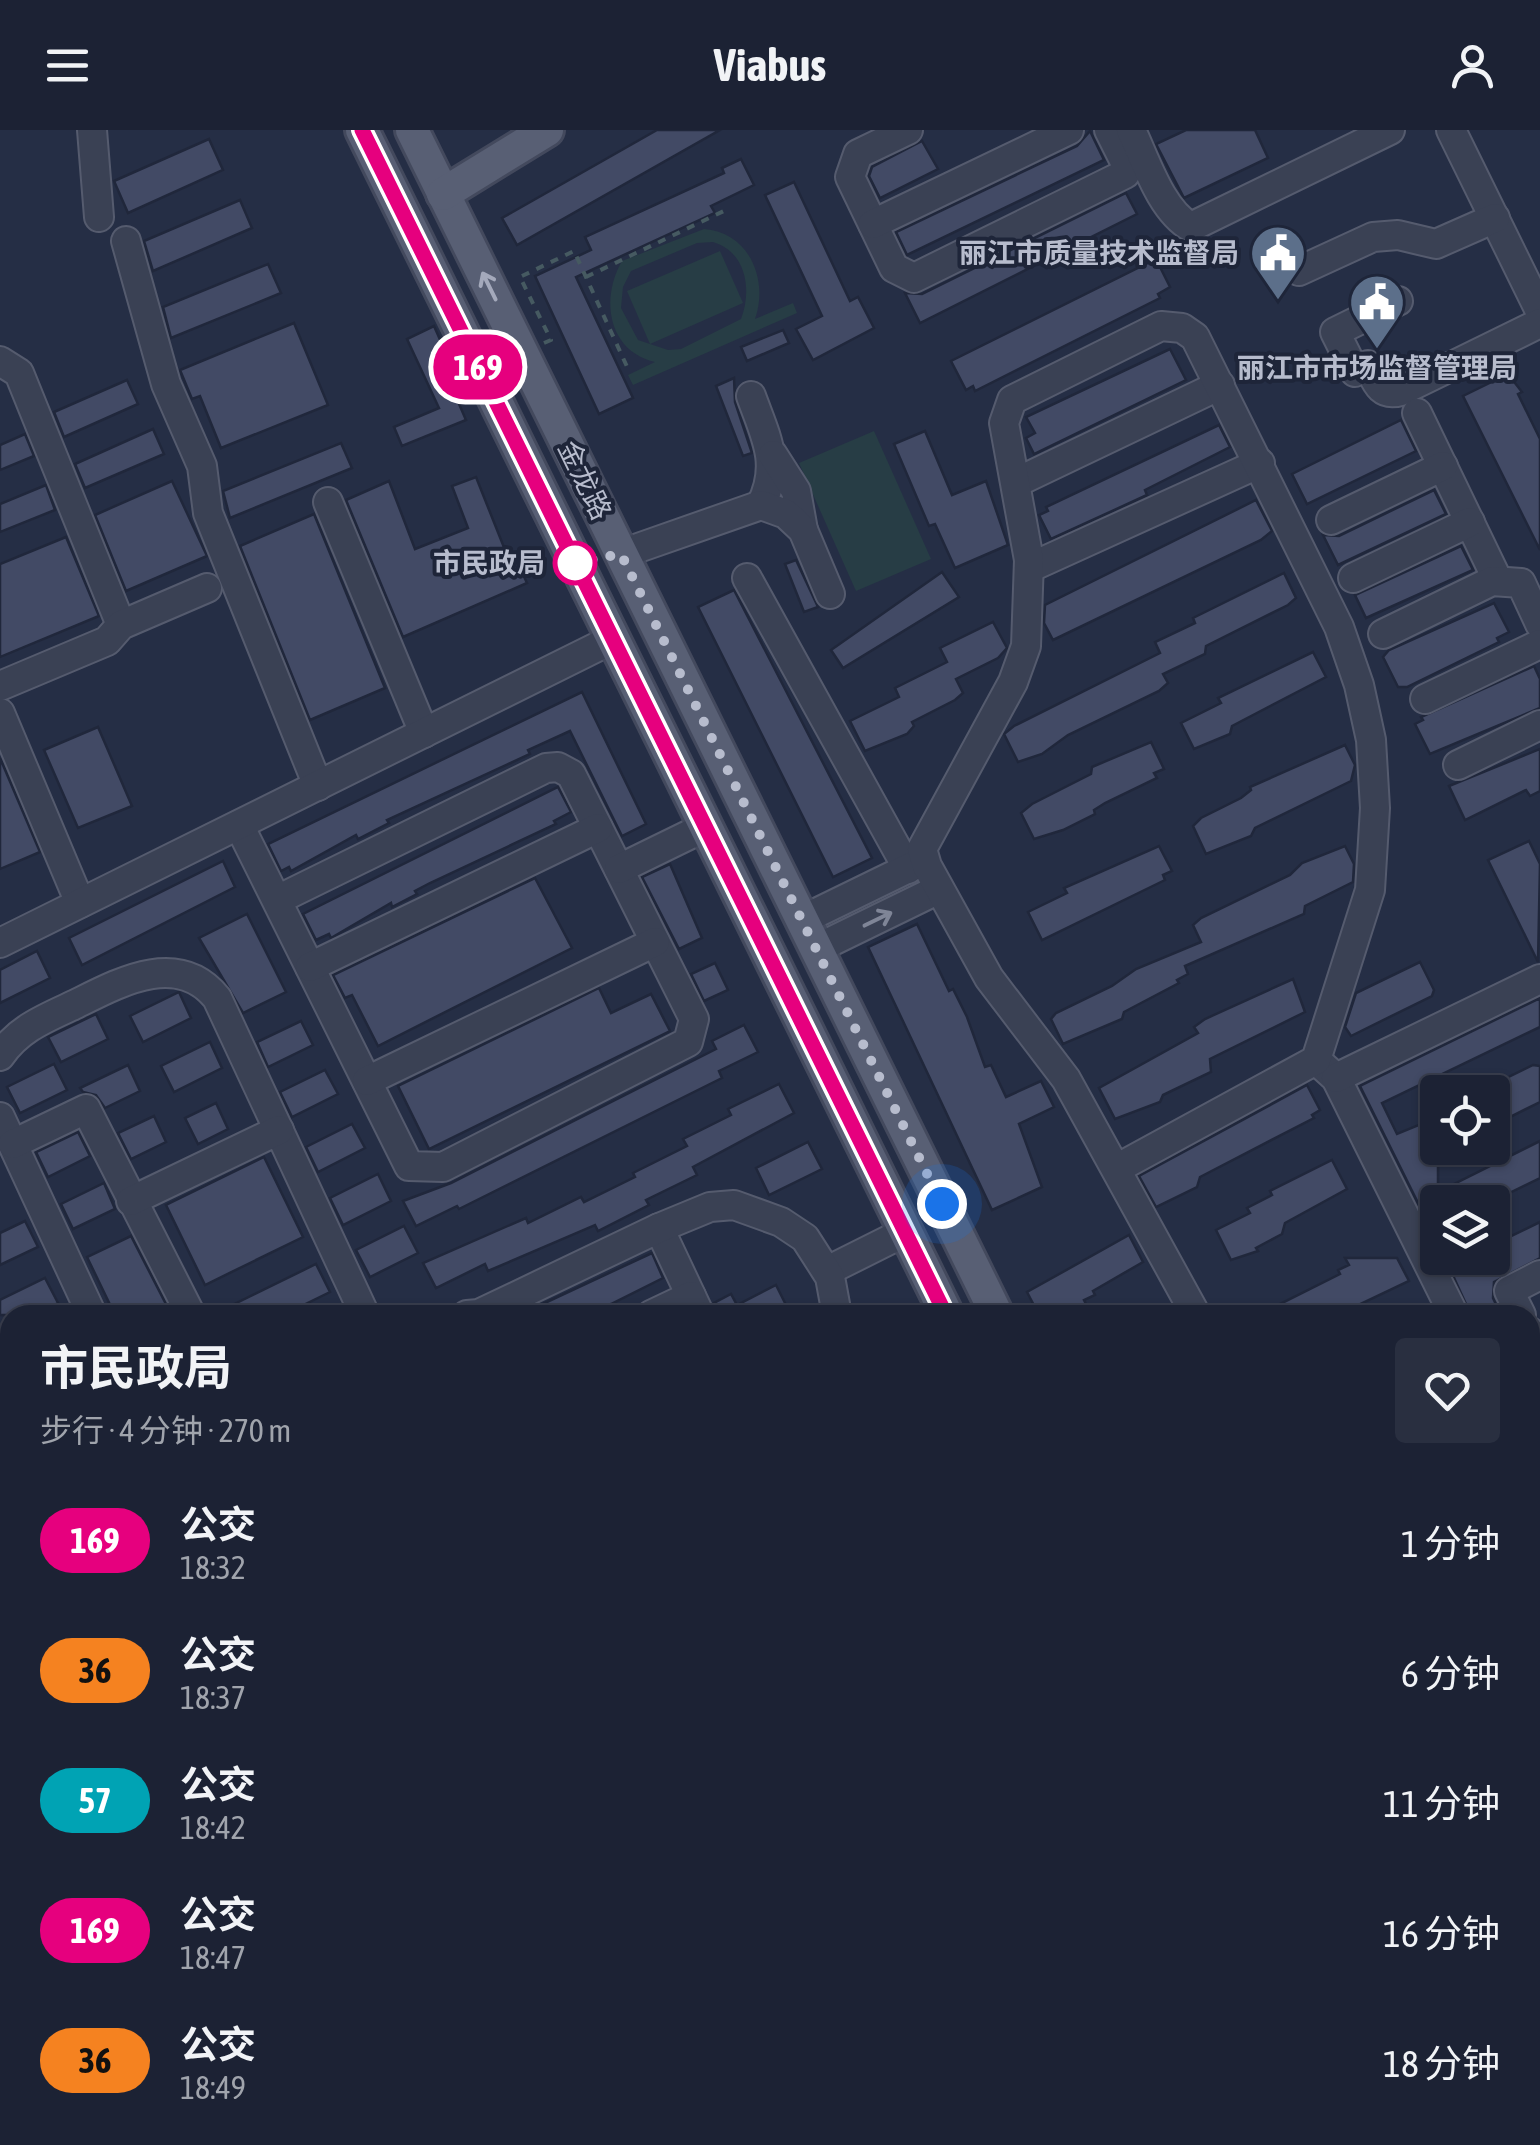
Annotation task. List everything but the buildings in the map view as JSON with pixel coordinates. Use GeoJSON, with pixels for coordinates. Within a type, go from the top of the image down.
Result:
{"type":"FeatureCollection","features":[{"type":"Feature","properties":{"kind":"main road","name":"金龙路"},"geometry":{"type":"LineString","coordinates":[[362,130],[941,1305]]}},
{"type":"Feature","properties":{"kind":"main road","name":"金龙路"},"geometry":{"type":"LineString","coordinates":[[412,130],[992,1305]]}},
{"type":"Feature","properties":{"kind":"main road"},"geometry":{"type":"LineString","coordinates":[[438,184],[507,130]]}},
{"type":"Feature","properties":{"kind":"main road"},"geometry":{"type":"LineString","coordinates":[[438,184],[548,130]]}},
{"type":"Feature","properties":{"kind":"street"},"geometry":{"type":"LineString","coordinates":[[92,130],[99,217]]}},
{"type":"Feature","properties":{"kind":"street"},"geometry":{"type":"LineString","coordinates":[[908,130],[858,154],[850,176],[894,268],[914,278],[1125,174],[1127,130]]}},
{"type":"Feature","properties":{"kind":"street"},"geometry":{"type":"LineString","coordinates":[[872,224],[1068,130]]}},
{"type":"Feature","properties":{"kind":"street"},"geometry":{"type":"LineString","coordinates":[[1127,130],[1161,191],[1182,222],[1192,227],[1386,131]]}},
{"type":"Feature","properties":{"kind":"street"},"geometry":{"type":"LineString","coordinates":[[1452,130],[1540,312]]}},
{"type":"Feature","properties":{"kind":"street"},"geometry":{"type":"LineString","coordinates":[[1299,271],[1373,237],[1398,235],[1436,244],[1495,218]]}},
{"type":"Feature","properties":{"kind":"street"},"geometry":{"type":"LineString","coordinates":[[126,241],[166,384],[202,466],[208,513],[318,786]]}},
{"type":"Feature","properties":{"kind":"street"},"geometry":{"type":"LineString","coordinates":[[1398,301],[1335,332],[1354,372],[1368,365],[1378,388],[1388,392],[1402,391],[1540,323]]}},
{"type":"Feature","properties":{"kind":"street"},"geometry":{"type":"LineString","coordinates":[[809,935],[916,865],[922,841],[1019,669],[1030,615],[1029,568],[1004,423],[1012,400],[1161,326],[1182,328],[1195,337],[1260,463],[1350,656],[1366,712],[1374,774],[1370,890],[1326,1069],[1449,1305]]}},
{"type":"Feature","properties":{"kind":"street"},"geometry":{"type":"LineString","coordinates":[[0,360],[19,373],[121,625]]}},
{"type":"Feature","properties":{"kind":"street"},"geometry":{"type":"LineString","coordinates":[[1017,482],[1220,384]]}},
{"type":"Feature","properties":{"kind":"street"},"geometry":{"type":"LineString","coordinates":[[751,396],[773,455],[796,491],[803,530],[830,594]]}},
{"type":"Feature","properties":{"kind":"street"},"geometry":{"type":"LineString","coordinates":[[1417,413],[1498,580]]}},
{"type":"Feature","properties":{"kind":"street"},"geometry":{"type":"LineString","coordinates":[[761,505],[772,478],[773,455]]}},
{"type":"Feature","properties":{"kind":"street"},"geometry":{"type":"LineString","coordinates":[[1029,568],[1260,463]]}},
{"type":"Feature","properties":{"kind":"street"},"geometry":{"type":"LineString","coordinates":[[1331,520],[1443,466]]}},
{"type":"Feature","properties":{"kind":"street"},"geometry":{"type":"LineString","coordinates":[[328,502],[424,733]]}},
{"type":"Feature","properties":{"kind":"street"},"geometry":{"type":"LineString","coordinates":[[621,554],[761,505],[786,514],[803,530]]}},
{"type":"Feature","properties":{"kind":"street"},"geometry":{"type":"LineString","coordinates":[[1354,578],[1470,522]]}},
{"type":"Feature","properties":{"kind":"street"},"geometry":{"type":"LineString","coordinates":[[747,578],[916,865],[939,889],[990,978],[1066,1079],[1191,1305]]}},
{"type":"Feature","properties":{"kind":"street"},"geometry":{"type":"LineString","coordinates":[[1382,634],[1498,580],[1520,583],[1539,624],[1424,699]]}},
{"type":"Feature","properties":{"kind":"street"},"geometry":{"type":"LineString","coordinates":[[0,686],[108,641],[121,625],[207,588]]}},
{"type":"Feature","properties":{"kind":"street"},"geometry":{"type":"LineString","coordinates":[[0,943],[613,639]]}},
{"type":"Feature","properties":{"kind":"street"},"geometry":{"type":"LineString","coordinates":[[0,713],[80,904]]}},
{"type":"Feature","properties":{"kind":"street"},"geometry":{"type":"LineString","coordinates":[[1458,765],[1540,725]]}},
{"type":"Feature","properties":{"kind":"street"},"geometry":{"type":"LineString","coordinates":[[239,825],[409,1166],[443,1167],[688,1042],[694,1020],[571,774],[552,767],[277,900]]}},
{"type":"Feature","properties":{"kind":"street"},"geometry":{"type":"LineString","coordinates":[[619,869],[706,826]]}},
{"type":"Feature","properties":{"kind":"street"},"geometry":{"type":"LineString","coordinates":[[310,968],[598,828]]}},
{"type":"Feature","properties":{"kind":"street"},"geometry":{"type":"LineString","coordinates":[[809,935],[939,889]]}},
{"type":"Feature","properties":{"kind":"street"},"geometry":{"type":"LineString","coordinates":[[367,1081],[655,942]]}},
{"type":"Feature","properties":{"kind":"street"},"geometry":{"type":"LineString","coordinates":[[0,1056],[26,1028],[131,977],[160,972],[206,984],[217,998],[360,1305]]}},
{"type":"Feature","properties":{"kind":"street"},"geometry":{"type":"LineString","coordinates":[[1116,1169],[1326,1069],[1540,978]]}},
{"type":"Feature","properties":{"kind":"street"},"geometry":{"type":"LineString","coordinates":[[12,1144],[86,1109],[186,1305]]}},
{"type":"Feature","properties":{"kind":"street"},"geometry":{"type":"LineString","coordinates":[[0,1117],[87,1305]]}},
{"type":"Feature","properties":{"kind":"street"},"geometry":{"type":"LineString","coordinates":[[131,1201],[279,1130]]}},
{"type":"Feature","properties":{"kind":"street"},"geometry":{"type":"LineString","coordinates":[[498,1305],[710,1207],[745,1207],[793,1229],[814,1249],[827,1271],[835,1305]]}},
{"type":"Feature","properties":{"kind":"street"},"geometry":{"type":"LineString","coordinates":[[660,1228],[696,1305]]}},
{"type":"Feature","properties":{"kind":"street"},"geometry":{"type":"LineString","coordinates":[[827,1271],[906,1232]]}},
{"type":"Feature","properties":{"kind":"street"},"geometry":{"type":"LineString","coordinates":[[1516,1305],[1509,1290],[1540,1275]]}},
{"type":"Feature","properties":{"kind":"path"},"geometry":{"type":"LineString","coordinates":[[586,277],[728,209]]}},
{"type":"Feature","properties":{"kind":"path"},"geometry":{"type":"LineString","coordinates":[[522,354],[551,340],[520,277],[574,250],[629,371]]}},
{"type":"Feature","properties":{"kind":"shaded area"},"geometry":{"type":"Polygon","coordinates":[[[704,229],[720,232],[733,239],[752,260],[759,289],[755,319],[793,303],[797,313],[633,385],[628,375],[655,362],[627,347],[613,322],[611,291],[622,261],[704,229]],[[713,242],[697,243],[631,271],[623,287],[621,308],[638,340],[668,350],[681,349],[741,319],[746,297],[744,274],[740,263],[713,242]]]}},
{"type":"Feature","properties":{"kind":"shaded area"},"geometry":{"type":"Polygon","coordinates":[[[720,251],[743,303],[650,344],[627,291],[720,251]]]}},
{"type":"Feature","properties":{"kind":"shaded area"},"geometry":{"type":"Polygon","coordinates":[[[874,431],[931,559],[856,591],[799,463],[874,431]]]}},
{"type":"Feature","properties":{"kind":"bus line","name":"169"},"geometry":{"type":"LineString","coordinates":[[362,130],[941,1305]]}},
{"type":"Feature","properties":{"kind":"place","name":"丽江市质量技术监督局"},"geometry":{"type":"Point","coordinates":[1278,302]}},
{"type":"Feature","properties":{"kind":"place","name":"丽江市市场监督管理局"},"geometry":{"type":"Point","coordinates":[1377,351]}},
{"type":"Feature","properties":{"kind":"place","name":"市民政局"},"geometry":{"type":"Point","coordinates":[575,563]}},
{"type":"Feature","properties":{"kind":"route"},"geometry":{"type":"LineString","coordinates":[[575,563],[621,554],[942,1204]]}}]}
